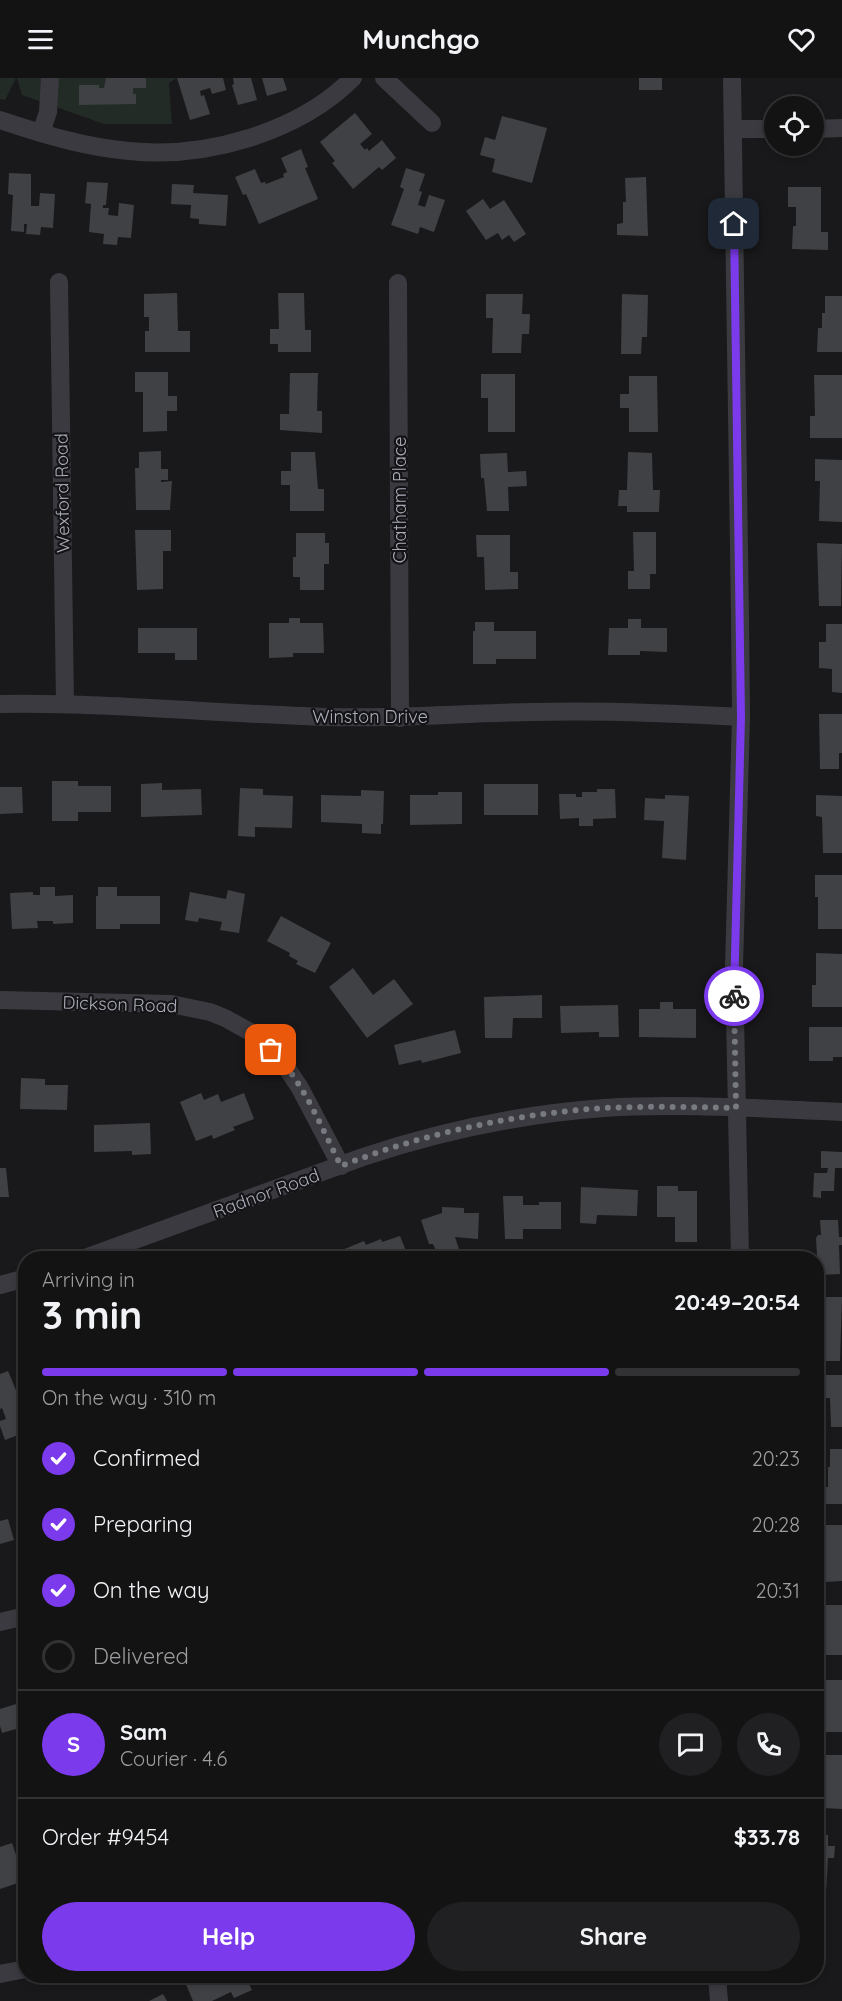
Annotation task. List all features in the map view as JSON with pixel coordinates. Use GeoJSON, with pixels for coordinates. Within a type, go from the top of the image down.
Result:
{"type":"FeatureCollection","features":[{"type":"Feature","properties":{"kind":"street"},"geometry":{"type":"LineString","coordinates":[[41,133],[48,112],[50,78]]}},
{"type":"Feature","properties":{"kind":"street"},"geometry":{"type":"LineString","coordinates":[[0,120],[72,142],[129,151],[167,152],[213,146],[257,135],[300,118],[337,93],[353,78]]}},
{"type":"Feature","properties":{"kind":"street"},"geometry":{"type":"LineString","coordinates":[[384,78],[432,123]]}},
{"type":"Feature","properties":{"kind":"street"},"geometry":{"type":"LineString","coordinates":[[732,78],[741,717],[734,967],[740,1251]]}},
{"type":"Feature","properties":{"kind":"street"},"geometry":{"type":"LineString","coordinates":[[824,129],[842,128]]}},
{"type":"Feature","properties":{"kind":"street"},"geometry":{"type":"LineString","coordinates":[[733,129],[764,129]]}},
{"type":"Feature","properties":{"kind":"street","name":"Wexford Road"},"geometry":{"type":"LineString","coordinates":[[59,282],[65,704]]}},
{"type":"Feature","properties":{"kind":"street","name":"Chatham Place"},"geometry":{"type":"LineString","coordinates":[[398,283],[400,717]]}},
{"type":"Feature","properties":{"kind":"street","name":"Winston Drive"},"geometry":{"type":"LineString","coordinates":[[0,704],[118,705],[326,717],[400,717],[531,712],[649,712],[741,717]]}},
{"type":"Feature","properties":{"kind":"street","name":"Dickson Road"},"geometry":{"type":"LineString","coordinates":[[0,1000],[171,1004],[210,1012],[225,1018],[252,1033],[284,1064],[300,1088],[341,1166]]}},
{"type":"Feature","properties":{"kind":"street","name":"Radnor Road"},"geometry":{"type":"LineString","coordinates":[[104,1251],[392,1148],[458,1129],[557,1113],[626,1107],[842,1112]]}},
{"type":"Feature","properties":{"kind":"street"},"geometry":{"type":"LineString","coordinates":[[0,1285],[18,1280]]}},
{"type":"Feature","properties":{"kind":"street"},"geometry":{"type":"LineString","coordinates":[[0,1622],[18,1618]]}},
{"type":"Feature","properties":{"kind":"street"},"geometry":{"type":"LineString","coordinates":[[0,1974],[18,1971]]}},
{"type":"Feature","properties":{"kind":"street"},"geometry":{"type":"LineString","coordinates":[[718,1983],[719,2001]]}},
{"type":"Feature","properties":{"kind":"shaded area"},"geometry":{"type":"Polygon","coordinates":[[[0,78],[16,78],[5,100],[0,99],[0,78]]]}},
{"type":"Feature","properties":{"kind":"shaded area"},"geometry":{"type":"Polygon","coordinates":[[[17,78],[177,78],[169,83],[172,124],[104,124],[22,95],[17,78]]]}},
{"type":"Feature","properties":{"kind":"building"},"geometry":{"type":"Polygon","coordinates":[[[106,78],[146,78],[146,88],[133,88],[133,94],[136,94],[136,104],[79,105],[79,85],[99,85],[99,88],[104,88],[106,78]]]}},
{"type":"Feature","properties":{"kind":"building"},"geometry":{"type":"Polygon","coordinates":[[[177,78],[223,78],[226,90],[212,94],[210,88],[200,91],[201,96],[204,95],[210,114],[190,120],[177,78]]]}},
{"type":"Feature","properties":{"kind":"building"},"geometry":{"type":"Polygon","coordinates":[[[233,78],[251,78],[257,100],[238,105],[232,85],[234,84],[233,78]]]}},
{"type":"Feature","properties":{"kind":"building"},"geometry":{"type":"Polygon","coordinates":[[[262,78],[283,78],[287,90],[267,96],[262,78]]]}},
{"type":"Feature","properties":{"kind":"building"},"geometry":{"type":"Polygon","coordinates":[[[639,78],[662,78],[662,90],[639,90],[639,78]]]}},
{"type":"Feature","properties":{"kind":"building"},"geometry":{"type":"Polygon","coordinates":[[[355,113],[372,134],[360,144],[365,150],[367,148],[369,151],[382,140],[396,158],[382,170],[379,167],[353,189],[332,163],[335,161],[320,142],[355,113]]]}},
{"type":"Feature","properties":{"kind":"building"},"geometry":{"type":"Polygon","coordinates":[[[502,116],[547,128],[532,183],[492,172],[495,159],[480,155],[485,137],[495,140],[502,116]]]}},
{"type":"Feature","properties":{"kind":"building"},"geometry":{"type":"Polygon","coordinates":[[[301,149],[308,167],[305,168],[318,199],[259,224],[246,194],[243,195],[235,177],[255,169],[261,183],[266,184],[284,177],[283,174],[287,172],[281,158],[301,149]]]}},
{"type":"Feature","properties":{"kind":"building"},"geometry":{"type":"Polygon","coordinates":[[[406,168],[425,174],[419,191],[422,192],[418,205],[425,207],[429,195],[445,200],[434,232],[420,227],[418,234],[391,225],[404,189],[400,187],[406,168]]]}},
{"type":"Feature","properties":{"kind":"building"},"geometry":{"type":"Polygon","coordinates":[[[9,173],[31,174],[31,206],[39,206],[40,193],[55,194],[53,228],[41,227],[40,235],[26,234],[27,224],[24,224],[24,232],[11,231],[13,195],[8,194],[9,173]]]}},
{"type":"Feature","properties":{"kind":"building"},"geometry":{"type":"Polygon","coordinates":[[[646,177],[648,236],[617,235],[617,224],[623,223],[623,202],[626,202],[625,178],[646,177]]]}},
{"type":"Feature","properties":{"kind":"building"},"geometry":{"type":"Polygon","coordinates":[[[87,182],[108,183],[106,205],[103,205],[103,208],[109,208],[108,215],[118,216],[119,203],[134,205],[131,238],[118,237],[117,245],[103,244],[104,234],[89,232],[91,204],[85,203],[87,182]]]}},
{"type":"Feature","properties":{"kind":"building"},"geometry":{"type":"Polygon","coordinates":[[[172,184],[194,185],[193,193],[228,195],[226,226],[199,224],[199,219],[190,218],[191,205],[171,204],[172,184]]]}},
{"type":"Feature","properties":{"kind":"building"},"geometry":{"type":"Polygon","coordinates":[[[788,187],[821,187],[821,232],[828,232],[828,250],[792,249],[793,226],[796,226],[796,207],[788,207],[788,187]]]}},
{"type":"Feature","properties":{"kind":"building"},"geometry":{"type":"Polygon","coordinates":[[[483,199],[490,209],[504,200],[526,234],[514,242],[509,235],[502,240],[498,233],[486,240],[466,211],[483,199]]]}},
{"type":"Feature","properties":{"kind":"building"},"geometry":{"type":"Polygon","coordinates":[[[177,293],[178,331],[190,331],[190,352],[145,352],[145,331],[149,331],[149,317],[144,317],[144,294],[177,293]]]}},
{"type":"Feature","properties":{"kind":"building"},"geometry":{"type":"Polygon","coordinates":[[[278,293],[304,293],[305,330],[311,330],[311,352],[278,352],[278,344],[270,344],[270,329],[279,329],[278,293]]]}},
{"type":"Feature","properties":{"kind":"building"},"geometry":{"type":"Polygon","coordinates":[[[486,294],[523,294],[522,314],[530,314],[529,334],[522,334],[521,353],[492,353],[493,318],[486,318],[486,294]]]}},
{"type":"Feature","properties":{"kind":"building"},"geometry":{"type":"Polygon","coordinates":[[[622,294],[648,295],[647,337],[642,337],[641,354],[621,354],[622,294]]]}},
{"type":"Feature","properties":{"kind":"building"},"geometry":{"type":"Polygon","coordinates":[[[825,296],[842,296],[842,352],[817,352],[818,328],[822,328],[822,313],[825,313],[825,296]]]}},
{"type":"Feature","properties":{"kind":"building"},"geometry":{"type":"Polygon","coordinates":[[[135,372],[168,372],[168,396],[177,396],[177,411],[167,411],[167,431],[143,432],[143,392],[135,392],[135,372]]]}},
{"type":"Feature","properties":{"kind":"building"},"geometry":{"type":"Polygon","coordinates":[[[290,373],[318,373],[317,411],[322,411],[322,433],[280,430],[280,414],[289,414],[290,373]]]}},
{"type":"Feature","properties":{"kind":"building"},"geometry":{"type":"Polygon","coordinates":[[[481,374],[515,374],[515,432],[488,432],[488,398],[481,398],[481,374]]]}},
{"type":"Feature","properties":{"kind":"building"},"geometry":{"type":"Polygon","coordinates":[[[814,375],[842,375],[842,438],[810,438],[810,416],[815,416],[814,375]]]}},
{"type":"Feature","properties":{"kind":"building"},"geometry":{"type":"Polygon","coordinates":[[[629,376],[657,376],[658,432],[629,432],[629,408],[620,408],[620,394],[629,394],[629,376]]]}},
{"type":"Feature","properties":{"kind":"building"},"geometry":{"type":"Polygon","coordinates":[[[161,451],[161,469],[168,469],[168,480],[161,480],[161,482],[172,481],[170,510],[136,510],[135,468],[139,468],[139,452],[161,451]]]}},
{"type":"Feature","properties":{"kind":"building"},"geometry":{"type":"Polygon","coordinates":[[[291,452],[315,452],[318,489],[324,489],[324,511],[290,511],[290,485],[281,485],[281,471],[291,471],[291,452]]]}},
{"type":"Feature","properties":{"kind":"building"},"geometry":{"type":"Polygon","coordinates":[[[628,452],[652,453],[653,490],[660,490],[659,512],[627,512],[627,506],[618,506],[619,490],[627,490],[628,452]]]}},
{"type":"Feature","properties":{"kind":"building"},"geometry":{"type":"Polygon","coordinates":[[[507,453],[508,472],[526,471],[527,486],[508,487],[509,511],[487,511],[484,478],[481,478],[480,454],[507,453]]]}},
{"type":"Feature","properties":{"kind":"building"},"geometry":{"type":"Polygon","coordinates":[[[815,459],[842,460],[842,522],[819,521],[820,481],[815,481],[815,459]]]}},
{"type":"Feature","properties":{"kind":"building"},"geometry":{"type":"Polygon","coordinates":[[[135,530],[171,530],[171,551],[163,551],[163,589],[137,590],[135,530]]]}},
{"type":"Feature","properties":{"kind":"building"},"geometry":{"type":"Polygon","coordinates":[[[633,532],[656,532],[656,574],[650,574],[650,589],[628,589],[628,571],[634,571],[633,532]]]}},
{"type":"Feature","properties":{"kind":"building"},"geometry":{"type":"Polygon","coordinates":[[[296,533],[325,533],[325,543],[329,543],[329,564],[324,564],[324,590],[300,590],[300,577],[293,577],[296,533]]]}},
{"type":"Feature","properties":{"kind":"building"},"geometry":{"type":"Polygon","coordinates":[[[476,535],[510,535],[510,572],[518,572],[518,589],[485,590],[484,557],[477,557],[476,535]]]}},
{"type":"Feature","properties":{"kind":"building"},"geometry":{"type":"Polygon","coordinates":[[[817,543],[842,544],[841,606],[819,606],[817,543]]]}},
{"type":"Feature","properties":{"kind":"building"},"geometry":{"type":"Polygon","coordinates":[[[289,618],[300,618],[300,623],[323,623],[324,653],[293,653],[293,657],[269,658],[269,623],[289,623],[289,618]]]}},
{"type":"Feature","properties":{"kind":"building"},"geometry":{"type":"Polygon","coordinates":[[[628,619],[641,619],[641,628],[667,628],[667,652],[640,651],[640,655],[608,655],[609,628],[628,628],[628,619]]]}},
{"type":"Feature","properties":{"kind":"building"},"geometry":{"type":"Polygon","coordinates":[[[475,622],[494,622],[494,631],[536,631],[536,659],[496,659],[496,664],[473,664],[475,622]]]}},
{"type":"Feature","properties":{"kind":"building"},"geometry":{"type":"Polygon","coordinates":[[[826,624],[842,624],[842,693],[832,692],[832,669],[819,668],[819,642],[826,642],[826,624]]]}},
{"type":"Feature","properties":{"kind":"building"},"geometry":{"type":"Polygon","coordinates":[[[138,628],[197,628],[197,660],[175,660],[175,653],[138,653],[138,628]]]}},
{"type":"Feature","properties":{"kind":"building"},"geometry":{"type":"Polygon","coordinates":[[[819,714],[842,714],[842,753],[839,753],[839,769],[820,769],[819,714]]]}},
{"type":"Feature","properties":{"kind":"building"},"geometry":{"type":"Polygon","coordinates":[[[52,781],[78,781],[78,786],[111,786],[111,812],[78,812],[78,821],[52,821],[52,781]]]}},
{"type":"Feature","properties":{"kind":"building"},"geometry":{"type":"Polygon","coordinates":[[[162,783],[162,790],[201,789],[202,815],[141,817],[141,784],[162,783]]]}},
{"type":"Feature","properties":{"kind":"building"},"geometry":{"type":"Polygon","coordinates":[[[484,784],[538,784],[538,815],[484,815],[484,784]]]}},
{"type":"Feature","properties":{"kind":"building"},"geometry":{"type":"Polygon","coordinates":[[[0,787],[22,787],[23,813],[0,814],[0,787]]]}},
{"type":"Feature","properties":{"kind":"building"},"geometry":{"type":"Polygon","coordinates":[[[240,788],[263,789],[263,795],[293,796],[292,828],[255,827],[255,837],[238,836],[240,788]]]}},
{"type":"Feature","properties":{"kind":"building"},"geometry":{"type":"Polygon","coordinates":[[[597,789],[615,789],[616,818],[593,819],[593,826],[579,826],[579,818],[560,819],[559,794],[576,794],[576,797],[582,797],[582,792],[597,792],[597,789]]]}},
{"type":"Feature","properties":{"kind":"building"},"geometry":{"type":"Polygon","coordinates":[[[361,790],[384,791],[381,834],[362,833],[362,824],[321,822],[321,795],[361,796],[361,790]]]}},
{"type":"Feature","properties":{"kind":"building"},"geometry":{"type":"Polygon","coordinates":[[[438,792],[462,792],[462,824],[410,825],[410,795],[438,795],[438,792]]]}},
{"type":"Feature","properties":{"kind":"building"},"geometry":{"type":"Polygon","coordinates":[[[665,795],[689,796],[686,860],[662,858],[664,821],[644,820],[645,798],[665,799],[665,795]]]}},
{"type":"Feature","properties":{"kind":"building"},"geometry":{"type":"Polygon","coordinates":[[[816,795],[842,796],[842,853],[823,853],[822,817],[816,816],[816,795]]]}},
{"type":"Feature","properties":{"kind":"building"},"geometry":{"type":"Polygon","coordinates":[[[815,875],[842,875],[842,929],[818,929],[815,875]]]}},
{"type":"Feature","properties":{"kind":"building"},"geometry":{"type":"Polygon","coordinates":[[[40,887],[55,887],[55,896],[73,895],[73,923],[53,924],[53,921],[37,921],[38,928],[12,929],[10,893],[33,892],[33,895],[40,895],[40,887]]]}},
{"type":"Feature","properties":{"kind":"building"},"geometry":{"type":"Polygon","coordinates":[[[98,887],[117,887],[117,896],[160,896],[160,924],[120,924],[120,929],[96,929],[98,887]]]}},
{"type":"Feature","properties":{"kind":"building"},"geometry":{"type":"Polygon","coordinates":[[[228,890],[245,894],[239,933],[220,930],[222,922],[199,918],[198,922],[185,920],[190,892],[226,899],[228,890]]]}},
{"type":"Feature","properties":{"kind":"building"},"geometry":{"type":"Polygon","coordinates":[[[281,916],[331,943],[315,973],[296,964],[298,961],[289,956],[290,953],[267,941],[281,916]]]}},
{"type":"Feature","properties":{"kind":"building"},"geometry":{"type":"Polygon","coordinates":[[[816,953],[842,954],[842,1007],[812,1007],[812,985],[816,985],[816,953]]]}},
{"type":"Feature","properties":{"kind":"building"},"geometry":{"type":"Polygon","coordinates":[[[353,968],[373,995],[394,979],[413,1004],[367,1038],[329,987],[353,968]]]}},
{"type":"Feature","properties":{"kind":"building"},"geometry":{"type":"Polygon","coordinates":[[[542,995],[542,1018],[513,1018],[512,1038],[485,1038],[484,997],[542,995]]]}},
{"type":"Feature","properties":{"kind":"building"},"geometry":{"type":"Polygon","coordinates":[[[660,1002],[673,1002],[673,1009],[696,1009],[696,1038],[639,1037],[639,1009],[660,1009],[660,1002]]]}},
{"type":"Feature","properties":{"kind":"building"},"geometry":{"type":"Polygon","coordinates":[[[618,1005],[619,1037],[599,1037],[599,1032],[561,1033],[560,1006],[618,1005]]]}},
{"type":"Feature","properties":{"kind":"building"},"geometry":{"type":"Polygon","coordinates":[[[809,1027],[842,1027],[842,1057],[833,1057],[833,1061],[809,1061],[809,1027]]]}},
{"type":"Feature","properties":{"kind":"building"},"geometry":{"type":"Polygon","coordinates":[[[455,1030],[461,1053],[422,1063],[421,1060],[399,1065],[394,1045],[455,1030]]]}},
{"type":"Feature","properties":{"kind":"building"},"geometry":{"type":"Polygon","coordinates":[[[21,1078],[45,1079],[45,1085],[68,1085],[67,1110],[20,1109],[21,1078]]]}},
{"type":"Feature","properties":{"kind":"building"},"geometry":{"type":"Polygon","coordinates":[[[201,1093],[204,1100],[218,1094],[221,1102],[244,1093],[254,1119],[233,1127],[235,1130],[213,1139],[212,1135],[196,1141],[180,1102],[201,1093]]]}},
{"type":"Feature","properties":{"kind":"building"},"geometry":{"type":"Polygon","coordinates":[[[150,1123],[151,1154],[132,1155],[132,1151],[94,1152],[94,1125],[150,1123]]]}},
{"type":"Feature","properties":{"kind":"building"},"geometry":{"type":"Polygon","coordinates":[[[821,1151],[842,1152],[842,1168],[835,1168],[834,1191],[821,1191],[821,1198],[813,1197],[814,1173],[827,1173],[828,1168],[821,1168],[821,1151]]]}},
{"type":"Feature","properties":{"kind":"building"},"geometry":{"type":"Polygon","coordinates":[[[0,1168],[6,1168],[9,1197],[0,1197],[0,1168]]]}},
{"type":"Feature","properties":{"kind":"building"},"geometry":{"type":"Polygon","coordinates":[[[657,1186],[678,1186],[678,1191],[697,1191],[697,1242],[675,1242],[675,1217],[657,1217],[657,1186]]]}},
{"type":"Feature","properties":{"kind":"building"},"geometry":{"type":"Polygon","coordinates":[[[581,1187],[638,1190],[637,1216],[597,1215],[596,1224],[580,1223],[581,1187]]]}},
{"type":"Feature","properties":{"kind":"building"},"geometry":{"type":"Polygon","coordinates":[[[503,1196],[523,1196],[523,1205],[561,1202],[561,1229],[523,1229],[523,1239],[505,1239],[503,1196]]]}},
{"type":"Feature","properties":{"kind":"building"},"geometry":{"type":"Polygon","coordinates":[[[442,1207],[464,1208],[464,1213],[479,1213],[478,1239],[455,1237],[460,1251],[436,1251],[433,1244],[429,1244],[421,1220],[442,1213],[442,1207]]]}},
{"type":"Feature","properties":{"kind":"building"},"geometry":{"type":"Polygon","coordinates":[[[820,1220],[838,1220],[839,1237],[842,1237],[842,1245],[839,1245],[840,1274],[824,1275],[824,1251],[817,1251],[816,1238],[821,1235],[820,1220]]]}},
{"type":"Feature","properties":{"kind":"building"},"geometry":{"type":"Polygon","coordinates":[[[400,1236],[406,1251],[342,1250],[364,1241],[366,1245],[381,1239],[382,1242],[400,1236]]]}},
{"type":"Feature","properties":{"kind":"building"},"geometry":{"type":"Polygon","coordinates":[[[824,1297],[842,1297],[840,1361],[824,1361],[824,1297]]]}},
{"type":"Feature","properties":{"kind":"building"},"geometry":{"type":"Polygon","coordinates":[[[8,1371],[18,1395],[18,1435],[5,1440],[0,1426],[0,1421],[6,1419],[2,1408],[0,1409],[0,1374],[8,1371]]]}},
{"type":"Feature","properties":{"kind":"building"},"geometry":{"type":"Polygon","coordinates":[[[824,1375],[842,1375],[842,1427],[831,1427],[830,1398],[824,1398],[824,1375]]]}},
{"type":"Feature","properties":{"kind":"building"},"geometry":{"type":"Polygon","coordinates":[[[830,1449],[842,1449],[842,1504],[825,1504],[830,1449]]]}},
{"type":"Feature","properties":{"kind":"building"},"geometry":{"type":"Polygon","coordinates":[[[8,1519],[14,1540],[0,1544],[0,1521],[8,1519]]]}},
{"type":"Feature","properties":{"kind":"building"},"geometry":{"type":"Polygon","coordinates":[[[824,1525],[842,1525],[842,1581],[825,1582],[824,1525]]]}},
{"type":"Feature","properties":{"kind":"building"},"geometry":{"type":"Polygon","coordinates":[[[824,1605],[842,1605],[842,1655],[824,1655],[824,1605]]]}},
{"type":"Feature","properties":{"kind":"building"},"geometry":{"type":"Polygon","coordinates":[[[824,1680],[842,1680],[842,1732],[825,1732],[824,1680]]]}},
{"type":"Feature","properties":{"kind":"building"},"geometry":{"type":"Polygon","coordinates":[[[18,1703],[18,1728],[2,1733],[0,1709],[18,1703]]]}},
{"type":"Feature","properties":{"kind":"building"},"geometry":{"type":"Polygon","coordinates":[[[824,1755],[842,1755],[842,1809],[824,1808],[824,1755]]]}},
{"type":"Feature","properties":{"kind":"building"},"geometry":{"type":"Polygon","coordinates":[[[824,1835],[828,1835],[828,1846],[835,1846],[834,1858],[828,1858],[826,1892],[824,1892],[824,1835]]]}},
{"type":"Feature","properties":{"kind":"building"},"geometry":{"type":"Polygon","coordinates":[[[12,1843],[16,1855],[18,1854],[18,1879],[16,1879],[18,1883],[0,1889],[0,1847],[12,1843]]]}},
{"type":"Feature","properties":{"kind":"building"},"geometry":{"type":"Polygon","coordinates":[[[185,1983],[248,1983],[252,1990],[234,1998],[231,1992],[212,2001],[193,2001],[185,1983]]]}},
{"type":"Feature","properties":{"kind":"building"},"geometry":{"type":"Polygon","coordinates":[[[163,1994],[167,2001],[149,2001],[163,1994]]]}},
{"type":"Feature","properties":{"kind":"way so far"},"geometry":{"type":"LineString","coordinates":[[271,1050],[279,1057],[300,1088],[341,1166],[363,1157],[458,1129],[557,1113],[626,1107],[736,1108],[734,996]]}},
{"type":"Feature","properties":{"kind":"route"},"geometry":{"type":"LineString","coordinates":[[734,224],[741,717],[734,996]]}}]}
